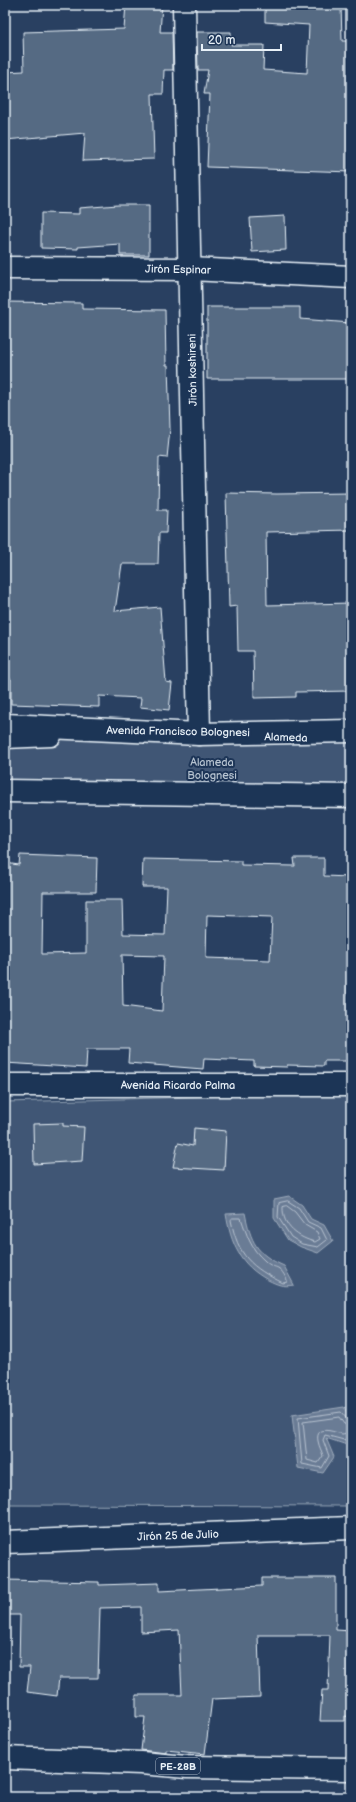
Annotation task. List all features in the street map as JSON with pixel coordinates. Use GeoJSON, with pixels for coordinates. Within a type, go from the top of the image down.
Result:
{"type":"FeatureCollection","features":[{"type":"Feature","properties":{"kind":"main road","name":"Jirón koshireni"},"geometry":{"type":"LineString","coordinates":[[184,5],[199,734]]}},
{"type":"Feature","properties":{"kind":"main road","name":"Jirón Espinar"},"geometry":{"type":"LineString","coordinates":[[5,268],[190,269],[351,277]]}},
{"type":"Feature","properties":{"kind":"main road","name":"Avenida Francisco Bolognesi"},"geometry":{"type":"LineString","coordinates":[[5,725],[199,734],[351,731]]}},
{"type":"Feature","properties":{"kind":"main road"},"geometry":{"type":"LineString","coordinates":[[5,791],[351,796]]}},
{"type":"Feature","properties":{"kind":"main road","name":"Avenida Ricardo Palma"},"geometry":{"type":"LineString","coordinates":[[5,1085],[351,1085]]}},
{"type":"Feature","properties":{"kind":"main road","name":"Jirón 25 de Julio"},"geometry":{"type":"LineString","coordinates":[[5,1542],[351,1528]]}},
{"type":"Feature","properties":{"kind":"main road","name":"PE-28B"},"geometry":{"type":"LineString","coordinates":[[5,1758],[141,1763],[187,1767],[351,1769]]}},
{"type":"Feature","properties":{"kind":"street","name":"Alameda"},"geometry":{"type":"LineString","coordinates":[[5,738],[199,734],[351,739]]}},
{"type":"Feature","properties":{"kind":"green space","name":"Alameda Bolognesi"},"geometry":{"type":"Polygon","coordinates":[[[351,731],[351,796],[5,797],[5,747],[25,737],[351,731]]]}},
{"type":"Feature","properties":{"kind":"green space"},"geometry":{"type":"Polygon","coordinates":[[[351,1093],[351,1506],[5,1505],[5,1102],[351,1093]]]}},
{"type":"Feature","properties":{"kind":"water"},"geometry":{"type":"Polygon","coordinates":[[[289,1196],[302,1205],[311,1219],[324,1225],[333,1241],[318,1253],[301,1247],[288,1240],[274,1218],[274,1199],[289,1196]]]}},
{"type":"Feature","properties":{"kind":"water"},"geometry":{"type":"Polygon","coordinates":[[[245,1213],[250,1232],[256,1246],[267,1257],[284,1266],[294,1285],[281,1285],[268,1280],[250,1268],[238,1253],[231,1235],[226,1214],[245,1213]]]}},
{"type":"Feature","properties":{"kind":"water"},"geometry":{"type":"Polygon","coordinates":[[[344,1407],[349,1416],[351,1426],[351,1436],[347,1445],[326,1438],[334,1457],[323,1473],[298,1468],[292,1415],[344,1407]]]}},
{"type":"Feature","properties":{"kind":"building"},"geometry":{"type":"Polygon","coordinates":[[[126,5],[162,5],[160,32],[172,32],[173,70],[164,70],[163,94],[152,94],[154,159],[83,161],[85,133],[5,140],[5,72],[24,71],[23,32],[124,29],[126,5]]]}},
{"type":"Feature","properties":{"kind":"building"},"geometry":{"type":"Polygon","coordinates":[[[265,5],[341,5],[342,41],[351,41],[351,172],[207,167],[210,94],[204,94],[208,70],[198,70],[197,32],[231,32],[231,45],[264,45],[263,70],[307,73],[309,25],[265,22],[265,5]]]}},
{"type":"Feature","properties":{"kind":"building"},"geometry":{"type":"Polygon","coordinates":[[[118,205],[149,205],[149,255],[120,255],[120,244],[78,247],[78,249],[41,248],[41,213],[79,214],[79,208],[118,205]]]}},
{"type":"Feature","properties":{"kind":"building"},"geometry":{"type":"Polygon","coordinates":[[[285,216],[286,250],[252,252],[250,218],[285,216]]]}},
{"type":"Feature","properties":{"kind":"building"},"geometry":{"type":"Polygon","coordinates":[[[5,302],[82,303],[82,309],[165,310],[166,365],[168,365],[170,429],[167,458],[159,457],[158,510],[167,510],[166,533],[159,533],[158,564],[122,564],[115,611],[160,607],[166,682],[172,683],[169,710],[140,707],[141,698],[99,696],[99,707],[11,704],[11,679],[5,679],[5,302]]]}},
{"type":"Feature","properties":{"kind":"building"},"geometry":{"type":"Polygon","coordinates":[[[207,307],[300,307],[300,319],[351,323],[351,379],[207,379],[207,307]]]}},
{"type":"Feature","properties":{"kind":"building"},"geometry":{"type":"Polygon","coordinates":[[[226,493],[351,493],[351,530],[266,532],[267,605],[351,603],[351,691],[296,692],[296,697],[254,698],[253,651],[238,651],[237,606],[229,607],[226,493]]]}},
{"type":"Feature","properties":{"kind":"building"},"geometry":{"type":"Polygon","coordinates":[[[20,855],[97,858],[96,892],[43,892],[42,954],[86,953],[86,900],[122,900],[123,934],[165,935],[167,887],[142,887],[143,859],[241,861],[241,865],[295,866],[294,858],[324,858],[324,876],[350,877],[347,950],[349,950],[348,994],[351,995],[351,1061],[324,1061],[324,1066],[287,1065],[287,1067],[254,1066],[254,1061],[204,1059],[203,1069],[128,1063],[129,1049],[87,1049],[86,1068],[5,1063],[5,863],[19,865],[20,855]],[[207,915],[206,958],[270,960],[272,917],[207,915]],[[122,955],[123,1006],[162,1011],[164,956],[122,955]]]}},
{"type":"Feature","properties":{"kind":"building"},"geometry":{"type":"Polygon","coordinates":[[[63,1123],[63,1126],[84,1127],[82,1161],[34,1164],[33,1124],[63,1123]]]}},
{"type":"Feature","properties":{"kind":"building"},"geometry":{"type":"Polygon","coordinates":[[[194,1128],[226,1131],[224,1170],[173,1167],[178,1143],[193,1146],[194,1128]]]}},
{"type":"Feature","properties":{"kind":"building"},"geometry":{"type":"Polygon","coordinates":[[[262,1578],[336,1578],[336,1630],[351,1631],[351,1717],[345,1716],[345,1721],[320,1721],[322,1690],[328,1690],[330,1635],[258,1635],[260,1697],[212,1699],[205,1754],[166,1750],[166,1753],[141,1750],[145,1717],[136,1717],[136,1695],[182,1695],[179,1630],[141,1632],[141,1607],[100,1608],[98,1678],[59,1678],[57,1696],[27,1692],[30,1667],[19,1667],[20,1615],[5,1615],[5,1580],[99,1582],[99,1585],[159,1583],[159,1591],[262,1586],[262,1578]]]}}]}
